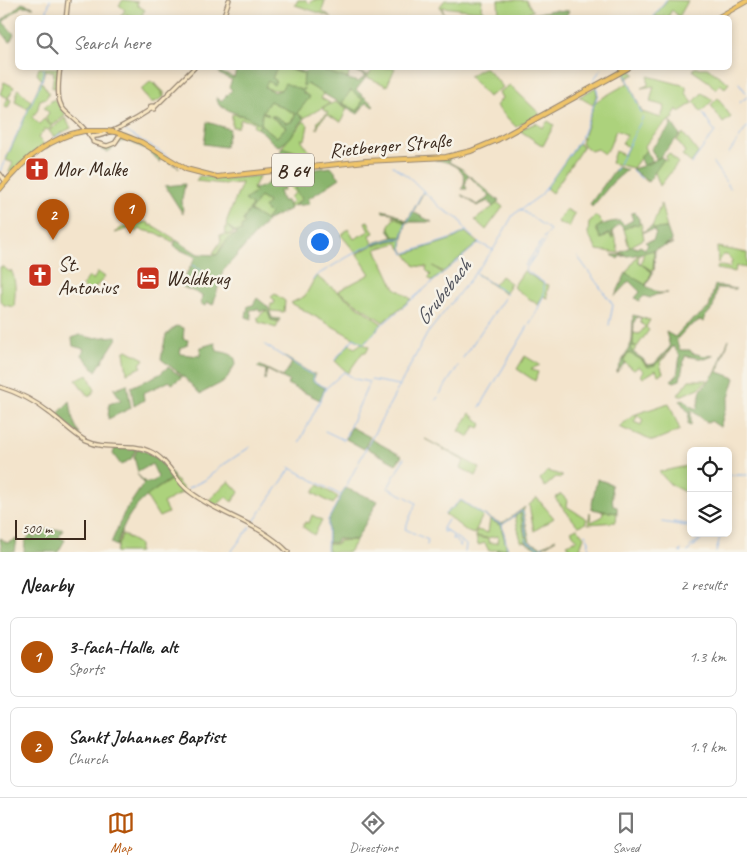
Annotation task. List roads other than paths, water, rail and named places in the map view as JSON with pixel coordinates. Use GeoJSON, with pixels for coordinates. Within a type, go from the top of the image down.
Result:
{"type":"FeatureCollection","features":[{"type":"Feature","properties":{"kind":"main road"},"geometry":{"type":"LineString","coordinates":[[66,15],[68,0]]}},
{"type":"Feature","properties":{"kind":"main road"},"geometry":{"type":"LineString","coordinates":[[224,15],[229,0]]}},
{"type":"Feature","properties":{"kind":"main road"},"geometry":{"type":"LineString","coordinates":[[721,15],[747,0]]}},
{"type":"Feature","properties":{"kind":"main road"},"geometry":{"type":"LineString","coordinates":[[60,70],[57,92],[59,104],[95,139],[109,146],[118,136]]}},
{"type":"Feature","properties":{"kind":"main road"},"geometry":{"type":"LineString","coordinates":[[95,139],[152,108],[192,70]]}},
{"type":"Feature","properties":{"kind":"main road","name":"Rietberger Straße"},"geometry":{"type":"LineString","coordinates":[[118,136],[140,142],[192,172],[210,177],[233,177],[381,160],[446,157],[472,151],[497,140],[624,70]]}},
{"type":"Feature","properties":{"kind":"main road","name":"B 64"},"geometry":{"type":"LineString","coordinates":[[0,189],[29,158],[52,143],[86,131],[105,132],[118,136]]}},
{"type":"Feature","properties":{"kind":"main road"},"geometry":{"type":"LineString","coordinates":[[376,156],[381,160]]}},
{"type":"Feature","properties":{"kind":"main road"},"geometry":{"type":"LineString","coordinates":[[1,175],[12,175]]}},
{"type":"Feature","properties":{"kind":"main road"},"geometry":{"type":"LineString","coordinates":[[1,175],[6,182]]}},
{"type":"Feature","properties":{"kind":"main road"},"geometry":{"type":"LineString","coordinates":[[0,387],[33,401],[90,443],[105,447],[137,447],[153,453],[166,464],[180,483],[193,494],[267,533],[288,552]]}},
{"type":"Feature","properties":{"kind":"waterway"},"geometry":{"type":"LineString","coordinates":[[46,15],[50,0]]}},
{"type":"Feature","properties":{"kind":"waterway","name":"Grubebach"},"geometry":{"type":"LineString","coordinates":[[655,15],[666,0]]}},
{"type":"Feature","properties":{"kind":"waterway"},"geometry":{"type":"LineString","coordinates":[[0,171],[42,80],[44,70]]}},
{"type":"Feature","properties":{"kind":"waterway","name":"Grubebach"},"geometry":{"type":"LineString","coordinates":[[327,552],[328,520],[427,334],[493,250],[513,215],[541,195],[581,138],[598,94],[594,79],[601,70]]}},
{"type":"Feature","properties":{"kind":"waterway"},"geometry":{"type":"LineString","coordinates":[[619,164],[643,117],[625,73]]}},
{"type":"Feature","properties":{"kind":"waterway"},"geometry":{"type":"LineString","coordinates":[[739,83],[747,94]]}},
{"type":"Feature","properties":{"kind":"waterway"},"geometry":{"type":"LineString","coordinates":[[739,103],[747,97]]}},
{"type":"Feature","properties":{"kind":"waterway"},"geometry":{"type":"LineString","coordinates":[[703,113],[715,132]]}},
{"type":"Feature","properties":{"kind":"waterway"},"geometry":{"type":"LineString","coordinates":[[729,153],[747,127]]}},
{"type":"Feature","properties":{"kind":"waterway"},"geometry":{"type":"LineString","coordinates":[[125,131],[169,157]]}},
{"type":"Feature","properties":{"kind":"waterway"},"geometry":{"type":"LineString","coordinates":[[691,164],[714,133]]}},
{"type":"Feature","properties":{"kind":"waterway"},"geometry":{"type":"LineString","coordinates":[[53,138],[62,134]]}},
{"type":"Feature","properties":{"kind":"waterway"},"geometry":{"type":"LineString","coordinates":[[713,163],[730,188]]}},
{"type":"Feature","properties":{"kind":"waterway"},"geometry":{"type":"LineString","coordinates":[[393,166],[410,178],[441,208],[460,220],[466,231],[479,243]]}},
{"type":"Feature","properties":{"kind":"waterway"},"geometry":{"type":"LineString","coordinates":[[615,171],[617,167]]}},
{"type":"Feature","properties":{"kind":"waterway"},"geometry":{"type":"LineString","coordinates":[[632,170],[642,179]]}},
{"type":"Feature","properties":{"kind":"waterway"},"geometry":{"type":"LineString","coordinates":[[408,221],[423,191]]}},
{"type":"Feature","properties":{"kind":"waterway"},"geometry":{"type":"LineString","coordinates":[[520,209],[550,230],[544,238]]}},
{"type":"Feature","properties":{"kind":"waterway"},"geometry":{"type":"LineString","coordinates":[[317,275],[369,246],[391,239],[402,238],[406,223]]}},
{"type":"Feature","properties":{"kind":"waterway"},"geometry":{"type":"LineString","coordinates":[[406,253],[453,238],[466,231]]}},
{"type":"Feature","properties":{"kind":"waterway"},"geometry":{"type":"LineString","coordinates":[[402,238],[404,254]]}},
{"type":"Feature","properties":{"kind":"waterway"},"geometry":{"type":"LineString","coordinates":[[525,266],[542,241]]}},
{"type":"Feature","properties":{"kind":"waterway"},"geometry":{"type":"LineString","coordinates":[[480,407],[537,311],[544,294],[544,283],[525,270],[545,241]]}},
{"type":"Feature","properties":{"kind":"waterway"},"geometry":{"type":"LineString","coordinates":[[443,273],[479,243],[493,250]]}},
{"type":"Feature","properties":{"kind":"waterway"},"geometry":{"type":"LineString","coordinates":[[578,257],[613,305],[609,325]]}},
{"type":"Feature","properties":{"kind":"waterway"},"geometry":{"type":"LineString","coordinates":[[192,265],[202,271]]}},
{"type":"Feature","properties":{"kind":"waterway"},"geometry":{"type":"LineString","coordinates":[[475,273],[506,293]]}},
{"type":"Feature","properties":{"kind":"waterway"},"geometry":{"type":"LineString","coordinates":[[384,323],[442,274]]}},
{"type":"Feature","properties":{"kind":"waterway"},"geometry":{"type":"LineString","coordinates":[[313,280],[316,276]]}},
{"type":"Feature","properties":{"kind":"waterway"},"geometry":{"type":"LineString","coordinates":[[463,358],[507,294]]}},
{"type":"Feature","properties":{"kind":"waterway"},"geometry":{"type":"LineString","coordinates":[[335,360],[354,338],[364,344],[383,323]]}},
{"type":"Feature","properties":{"kind":"waterway"},"geometry":{"type":"LineString","coordinates":[[265,345],[314,376],[313,381],[325,387]]}},
{"type":"Feature","properties":{"kind":"waterway"},"geometry":{"type":"LineString","coordinates":[[440,394],[458,366]]}},
{"type":"Feature","properties":{"kind":"waterway"},"geometry":{"type":"LineString","coordinates":[[299,443],[326,388],[344,372],[355,379],[369,382]]}},
{"type":"Feature","properties":{"kind":"waterway"},"geometry":{"type":"LineString","coordinates":[[371,380],[399,385]]}},
{"type":"Feature","properties":{"kind":"waterway"},"geometry":{"type":"LineString","coordinates":[[325,431],[344,440],[369,383]]}},
{"type":"Feature","properties":{"kind":"waterway"},"geometry":{"type":"LineString","coordinates":[[435,401],[438,397]]}},
{"type":"Feature","properties":{"kind":"waterway"},"geometry":{"type":"LineString","coordinates":[[220,467],[250,447]]}},
{"type":"Feature","properties":{"kind":"waterway"},"geometry":{"type":"LineString","coordinates":[[389,486],[404,458]]}},
{"type":"Feature","properties":{"kind":"waterway"},"geometry":{"type":"LineString","coordinates":[[289,467],[340,495]]}},
{"type":"Feature","properties":{"kind":"waterway"},"geometry":{"type":"LineString","coordinates":[[188,488],[205,480],[219,468]]}},
{"type":"Feature","properties":{"kind":"waterway"},"geometry":{"type":"LineString","coordinates":[[253,523],[291,468]]}},
{"type":"Feature","properties":{"kind":"waterway"},"geometry":{"type":"LineString","coordinates":[[732,475],[743,475]]}},
{"type":"Feature","properties":{"kind":"waterway"},"geometry":{"type":"LineString","coordinates":[[388,488],[404,496]]}},
{"type":"Feature","properties":{"kind":"waterway"},"geometry":{"type":"LineString","coordinates":[[406,497],[416,503],[405,529],[428,540],[427,545]]}},
{"type":"Feature","properties":{"kind":"waterway"},"geometry":{"type":"LineString","coordinates":[[445,514],[461,500],[483,515]]}},
{"type":"Feature","properties":{"kind":"waterway"},"geometry":{"type":"LineString","coordinates":[[502,525],[521,511],[523,512],[527,541],[540,549],[543,546]]}},
{"type":"Feature","properties":{"kind":"waterway"},"geometry":{"type":"LineString","coordinates":[[484,515],[502,525],[508,552]]}},
{"type":"Feature","properties":{"kind":"waterway"},"geometry":{"type":"LineString","coordinates":[[448,520],[443,528],[465,544]]}},
{"type":"Feature","properties":{"kind":"waterway"},"geometry":{"type":"LineString","coordinates":[[662,522],[686,526]]}},
{"type":"Feature","properties":{"kind":"waterway"},"geometry":{"type":"LineString","coordinates":[[673,522],[687,524]]}},
{"type":"Feature","properties":{"kind":"waterway"},"geometry":{"type":"LineString","coordinates":[[231,552],[250,527]]}},
{"type":"Feature","properties":{"kind":"waterway"},"geometry":{"type":"LineString","coordinates":[[443,529],[443,532],[447,531]]}},
{"type":"Feature","properties":{"kind":"waterway"},"geometry":{"type":"LineString","coordinates":[[585,534],[589,541],[588,552]]}},
{"type":"Feature","properties":{"kind":"waterway"},"geometry":{"type":"LineString","coordinates":[[453,536],[452,539],[455,539],[460,547],[461,542]]}},
{"type":"Feature","properties":{"kind":"waterway"},"geometry":{"type":"LineString","coordinates":[[690,547],[702,537]]}},
{"type":"Feature","properties":{"kind":"waterway"},"geometry":{"type":"LineString","coordinates":[[692,548],[704,537]]}},
{"type":"Feature","properties":{"kind":"waterway"},"geometry":{"type":"LineString","coordinates":[[716,552],[720,537]]}},
{"type":"Feature","properties":{"kind":"waterway"},"geometry":{"type":"LineString","coordinates":[[465,552],[466,545]]}},
{"type":"Feature","properties":{"kind":"place","name":"Mor Malke"},"geometry":{"type":"Point","coordinates":[37,169]}},
{"type":"Feature","properties":{"kind":"place","name":"3-fach-Halle, alt"},"geometry":{"type":"Point","coordinates":[130,234]}},
{"type":"Feature","properties":{"kind":"place","name":"Sankt Johannes Baptist"},"geometry":{"type":"Point","coordinates":[53,240]}},
{"type":"Feature","properties":{"kind":"place","name":"St. Antonius"},"geometry":{"type":"Point","coordinates":[40,275]}},
{"type":"Feature","properties":{"kind":"place","name":"Waldkrug"},"geometry":{"type":"Point","coordinates":[148,278]}}]}
